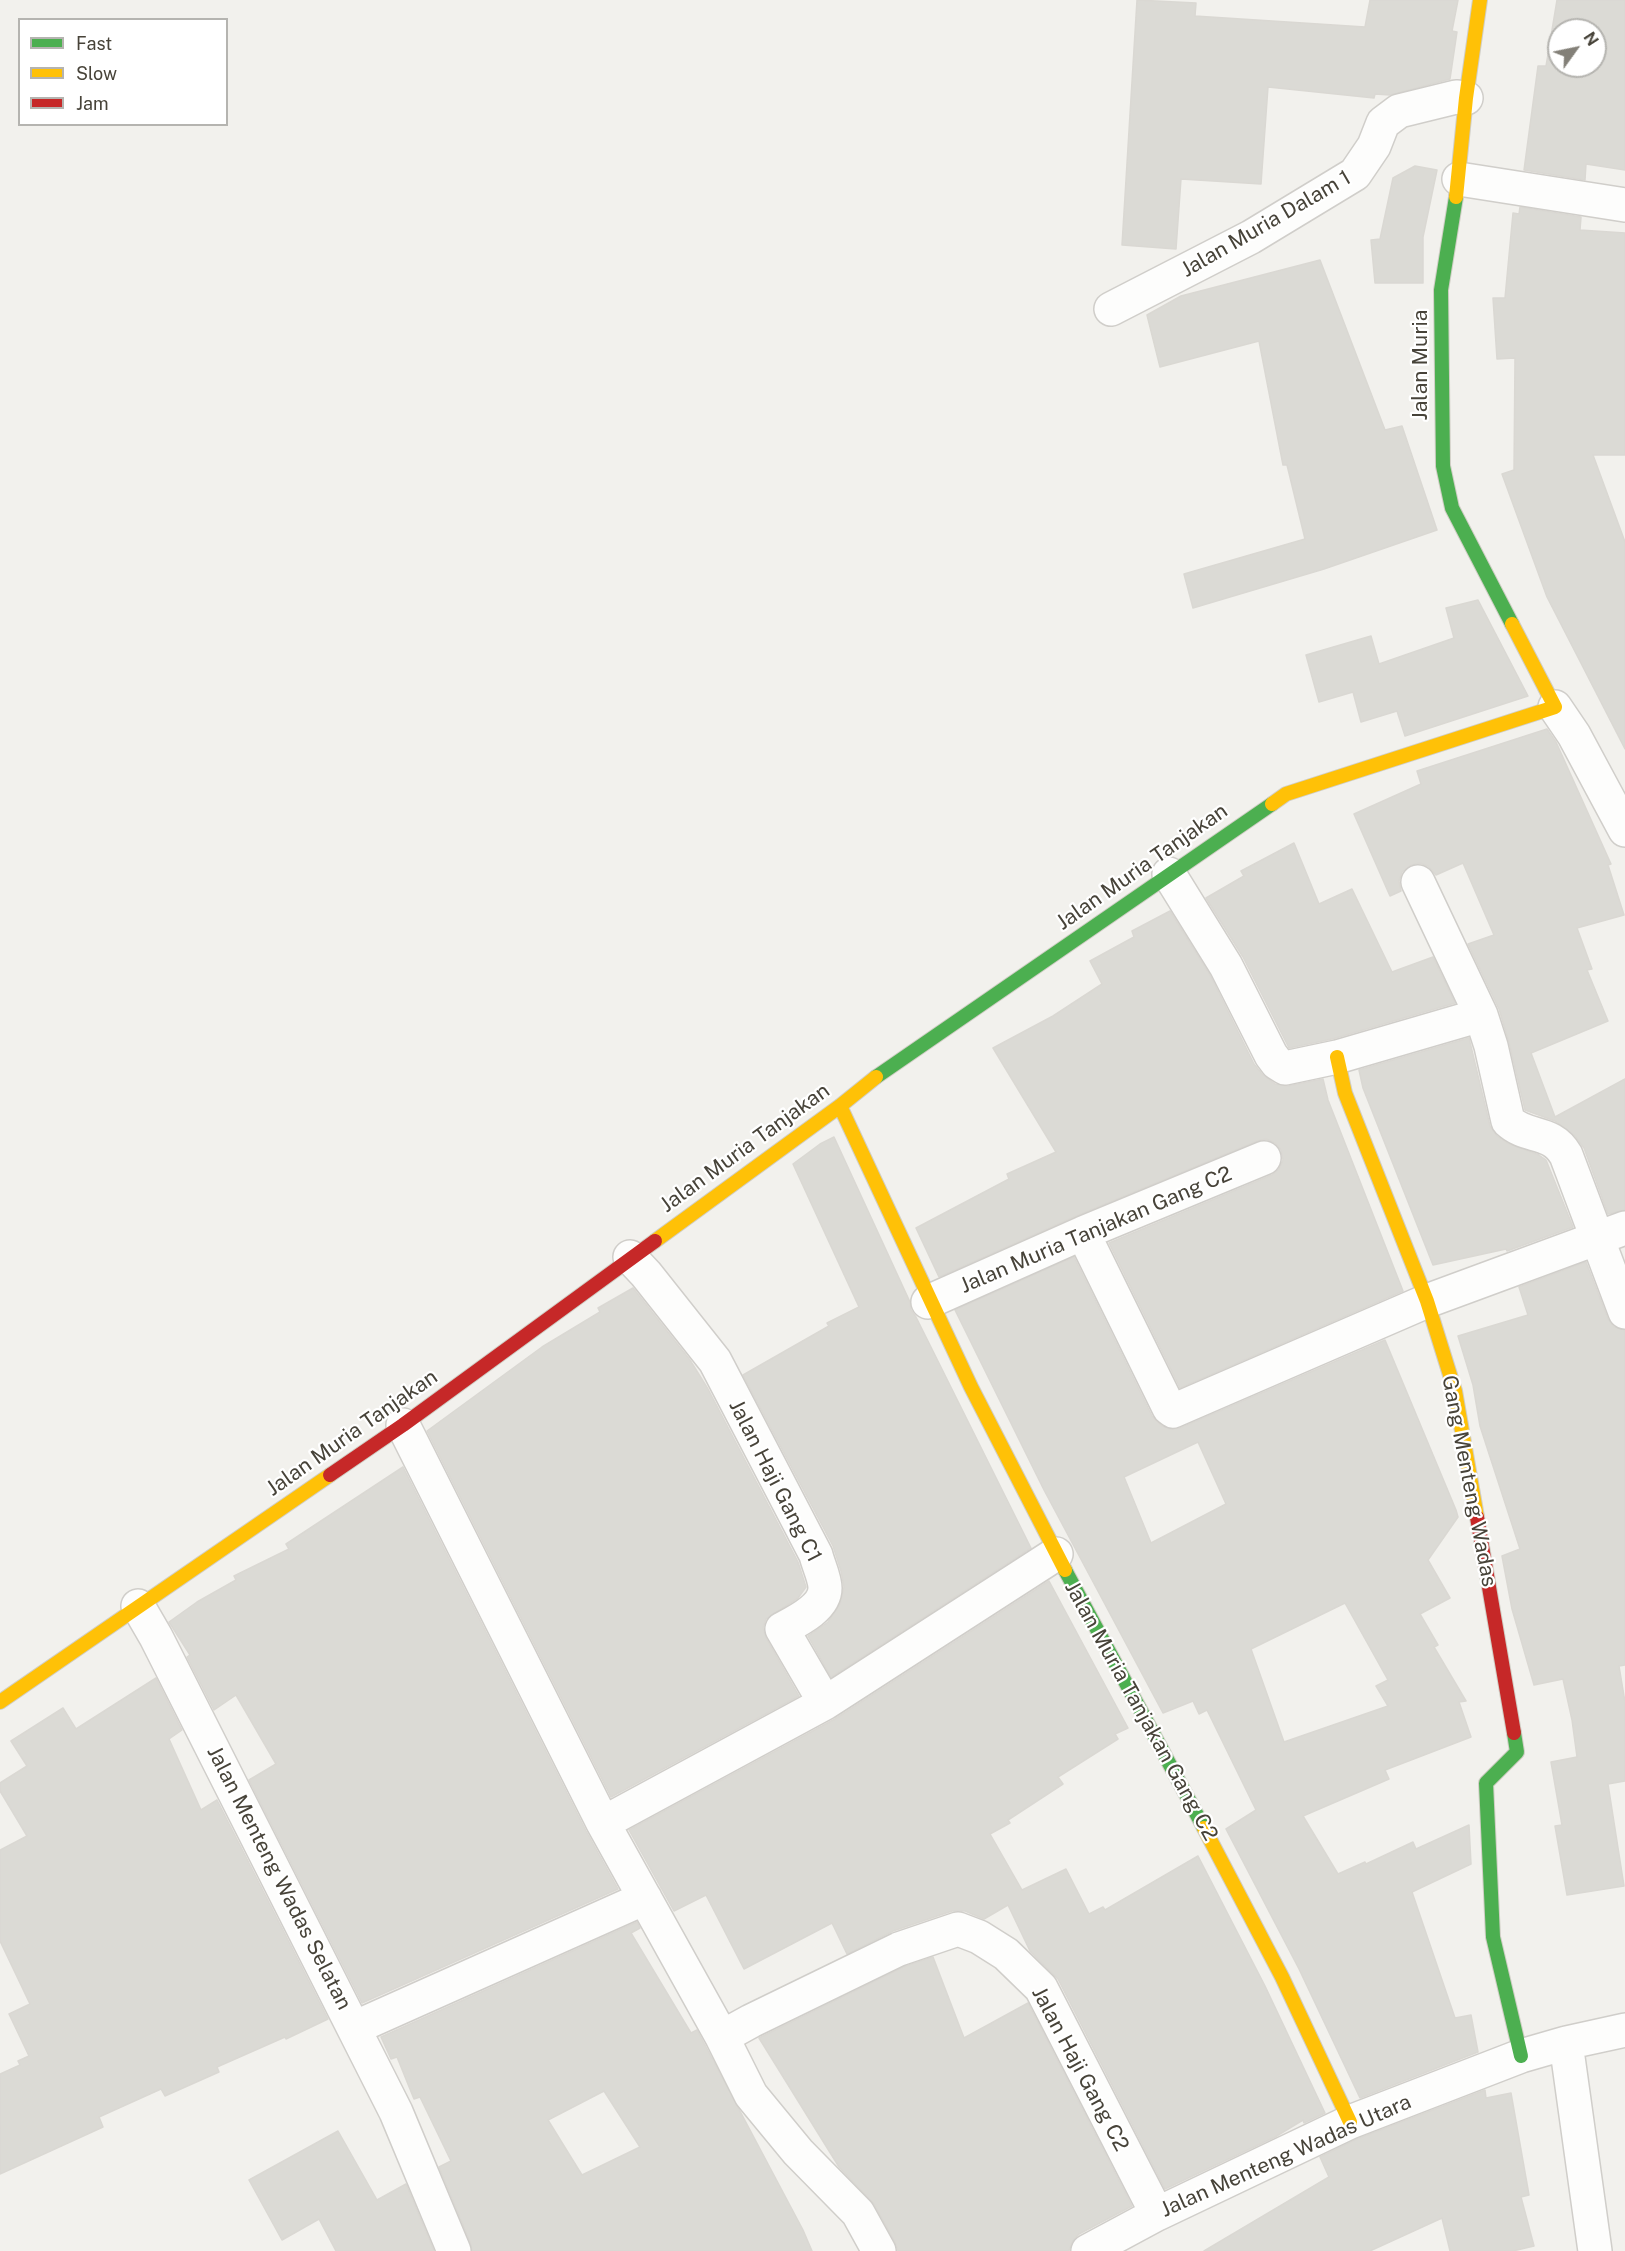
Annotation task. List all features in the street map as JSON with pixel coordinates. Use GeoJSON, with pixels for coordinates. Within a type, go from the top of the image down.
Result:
{"type":"FeatureCollection","features":[{"type":"Feature","properties":{"kind":"street","name":"Jalan Muria"},"geometry":{"type":"LineString","coordinates":[[1480,0],[1466,98],[1459,179],[1441,290],[1443,466],[1452,508],[1556,707]]}},
{"type":"Feature","properties":{"kind":"street","name":"Jalan Muria Dalam 1"},"geometry":{"type":"LineString","coordinates":[[1111,309],[1251,237],[1355,174],[1374,146],[1383,123],[1399,111],[1456,97],[1466,98]]}},
{"type":"Feature","properties":{"kind":"street"},"geometry":{"type":"LineString","coordinates":[[1459,179],[1625,205]]}},
{"type":"Feature","properties":{"kind":"street"},"geometry":{"type":"LineString","coordinates":[[1556,707],[1574,735],[1625,830]]}},
{"type":"Feature","properties":{"kind":"street","name":"Jalan Muria Tanjakan"},"geometry":{"type":"LineString","coordinates":[[0,1702],[403,1425],[630,1257],[840,1106],[883,1071],[1286,794],[1556,707]]}},
{"type":"Feature","properties":{"kind":"street"},"geometry":{"type":"LineString","coordinates":[[1169,874],[1226,966],[1277,1063],[1284,1068],[1337,1057],[1481,1015]]}},
{"type":"Feature","properties":{"kind":"street"},"geometry":{"type":"LineString","coordinates":[[1418,882],[1481,1015],[1508,1121],[1520,1130],[1548,1137],[1560,1144],[1611,1234],[1625,1312]]}},
{"type":"Feature","properties":{"kind":"street","name":"Gang Menteng Wadas"},"geometry":{"type":"LineString","coordinates":[[1337,1057],[1345,1093],[1427,1301],[1455,1391],[1517,1752],[1486,1783],[1493,1937],[1521,2056]]}},
{"type":"Feature","properties":{"kind":"street","name":"Jalan Muria Tanjakan Gang C2"},"geometry":{"type":"LineString","coordinates":[[840,1106],[928,1302],[1056,1554],[1211,1838],[1320,2053],[1350,2122]]}},
{"type":"Feature","properties":{"kind":"street","name":"Jalan Muria Tanjakan Gang C2"},"geometry":{"type":"LineString","coordinates":[[928,1302],[1083,1233],[1264,1158]]}},
{"type":"Feature","properties":{"kind":"street"},"geometry":{"type":"LineString","coordinates":[[1083,1233],[1169,1408],[1173,1411],[1427,1301],[1611,1234]]}},
{"type":"Feature","properties":{"kind":"street","name":"Jalan Haji Gang C1"},"geometry":{"type":"LineString","coordinates":[[630,1257],[715,1362],[816,1555],[825,1588],[820,1602],[806,1615],[782,1629],[825,1703]]}},
{"type":"Feature","properties":{"kind":"street"},"geometry":{"type":"LineString","coordinates":[[403,1425],[603,1823],[722,2037],[751,2095],[798,2152],[858,2213],[879,2251]]}},
{"type":"Feature","properties":{"kind":"street"},"geometry":{"type":"LineString","coordinates":[[603,1823],[825,1703],[1056,1554]]}},
{"type":"Feature","properties":{"kind":"street","name":"Jalan Menteng Wadas Selatan"},"geometry":{"type":"LineString","coordinates":[[138,1606],[156,1637],[354,2028],[645,1898]]}},
{"type":"Feature","properties":{"kind":"street","name":"Jalan Haji Gang C2"},"geometry":{"type":"LineString","coordinates":[[722,2037],[899,1949],[958,1929],[980,1938],[1006,1954],[1041,1989],[1157,2214]]}},
{"type":"Feature","properties":{"kind":"street"},"geometry":{"type":"LineString","coordinates":[[354,2028],[396,2112],[454,2251]]}},
{"type":"Feature","properties":{"kind":"street","name":"Jalan Menteng Wadas Utara"},"geometry":{"type":"LineString","coordinates":[[1088,2251],[1157,2214],[1350,2122],[1521,2056],[1625,2030]]}},
{"type":"Feature","properties":{"kind":"street"},"geometry":{"type":"LineString","coordinates":[[1566,2043],[1595,2251]]}},
{"type":"Feature","properties":{"kind":"building"},"geometry":{"type":"Polygon","coordinates":[[[1137,0],[1196,3],[1195,16],[1365,27],[1370,0],[1458,0],[1452,31],[1457,32],[1450,79],[1390,95],[1375,94],[1374,98],[1268,87],[1261,184],[1181,179],[1176,249],[1122,245],[1137,0]]]}},
{"type":"Feature","properties":{"kind":"building"},"geometry":{"type":"Polygon","coordinates":[[[1557,0],[1625,0],[1625,170],[1586,164],[1585,180],[1524,170],[1538,66],[1546,66],[1547,60],[1547,78],[1607,78],[1607,18],[1554,18],[1557,0]]]}},
{"type":"Feature","properties":{"kind":"building"},"geometry":{"type":"Polygon","coordinates":[[[1415,166],[1437,170],[1423,237],[1423,283],[1375,283],[1371,240],[1380,239],[1393,178],[1415,166]]]}},
{"type":"Feature","properties":{"kind":"building"},"geometry":{"type":"Polygon","coordinates":[[[1520,207],[1581,217],[1580,230],[1625,233],[1625,455],[1593,455],[1625,542],[1625,749],[1547,597],[1502,474],[1514,470],[1515,358],[1497,359],[1493,298],[1505,298],[1513,213],[1519,214],[1520,207]]]}},
{"type":"Feature","properties":{"kind":"building"},"geometry":{"type":"Polygon","coordinates":[[[1320,260],[1385,430],[1402,426],[1437,530],[1324,569],[1193,608],[1184,574],[1305,539],[1287,465],[1283,465],[1259,341],[1160,367],[1147,315],[1181,296],[1320,260]]]}},
{"type":"Feature","properties":{"kind":"building"},"geometry":{"type":"Polygon","coordinates":[[[1478,600],[1528,696],[1405,736],[1397,711],[1361,722],[1353,692],[1319,702],[1306,655],[1371,636],[1379,664],[1454,638],[1446,608],[1478,600]]]}},
{"type":"Feature","properties":{"kind":"building"},"geometry":{"type":"Polygon","coordinates":[[[1547,729],[1556,742],[1611,864],[1608,865],[1624,915],[1577,928],[1592,969],[1587,970],[1608,1021],[1531,1053],[1555,1117],[1625,1079],[1625,1210],[1608,1214],[1584,1148],[1575,1136],[1555,1121],[1525,1110],[1499,1009],[1468,944],[1494,935],[1463,863],[1436,875],[1428,866],[1420,863],[1411,865],[1402,872],[1399,881],[1401,891],[1390,896],[1354,814],[1421,784],[1417,771],[1547,729]]]}},
{"type":"Feature","properties":{"kind":"building"},"geometry":{"type":"Polygon","coordinates":[[[1294,843],[1319,904],[1352,889],[1392,972],[1433,957],[1455,1003],[1332,1039],[1289,1048],[1243,957],[1206,898],[1244,876],[1241,871],[1294,843]]]}},
{"type":"Feature","properties":{"kind":"building"},"geometry":{"type":"Polygon","coordinates":[[[1170,911],[1210,975],[1254,1064],[1262,1074],[1275,1084],[1288,1086],[1323,1079],[1328,1100],[1403,1291],[1180,1388],[1109,1243],[1272,1175],[1279,1169],[1283,1160],[1281,1150],[1275,1143],[1266,1139],[1257,1141],[1076,1216],[939,1277],[916,1228],[1009,1179],[1007,1174],[1056,1152],[993,1048],[1053,1016],[1102,984],[1090,961],[1134,937],[1132,931],[1170,911]]]}},
{"type":"Feature","properties":{"kind":"building"},"geometry":{"type":"Polygon","coordinates":[[[1469,1038],[1490,1126],[1497,1136],[1507,1143],[1546,1160],[1573,1227],[1507,1251],[1506,1249],[1433,1265],[1363,1088],[1359,1070],[1469,1038]]]}},
{"type":"Feature","properties":{"kind":"building"},"geometry":{"type":"Polygon","coordinates":[[[834,1137],[910,1302],[911,1310],[1031,1548],[831,1677],[808,1636],[828,1622],[840,1604],[844,1587],[841,1571],[833,1546],[743,1375],[829,1326],[827,1323],[859,1307],[793,1164],[820,1144],[834,1137]]]}},
{"type":"Feature","properties":{"kind":"building"},"geometry":{"type":"Polygon","coordinates":[[[1074,1257],[1152,1416],[1162,1426],[1170,1429],[1180,1428],[1385,1340],[1458,1517],[1428,1560],[1450,1598],[1420,1614],[1438,1645],[1434,1647],[1466,1701],[1459,1702],[1471,1737],[1385,1770],[1389,1779],[1303,1816],[1338,1874],[1413,1842],[1416,1849],[1469,1825],[1471,1864],[1412,1892],[1455,2018],[1471,2015],[1478,2052],[1360,2098],[1299,1969],[1226,1829],[1256,1810],[1207,1710],[1199,1714],[1193,1701],[1163,1713],[1044,1490],[955,1310],[1074,1257]],[[1198,1442],[1124,1477],[1151,1543],[1226,1504],[1198,1442]],[[1345,1603],[1251,1649],[1284,1742],[1388,1706],[1376,1686],[1388,1680],[1345,1603]]]}},
{"type":"Feature","properties":{"kind":"building"},"geometry":{"type":"Polygon","coordinates":[[[1586,1262],[1608,1319],[1614,1327],[1625,1330],[1625,1665],[1619,1666],[1625,1702],[1625,1781],[1608,1784],[1624,1886],[1567,1895],[1555,1826],[1562,1825],[1551,1762],[1577,1757],[1572,1720],[1563,1679],[1534,1685],[1512,1609],[1502,1556],[1520,1549],[1480,1426],[1473,1385],[1458,1336],[1528,1315],[1519,1287],[1586,1262]]]}},
{"type":"Feature","properties":{"kind":"building"},"geometry":{"type":"Polygon","coordinates":[[[633,1288],[690,1360],[708,1389],[798,1562],[806,1587],[798,1598],[766,1619],[763,1628],[766,1638],[799,1696],[611,1797],[427,1431],[542,1347],[600,1312],[598,1308],[633,1288]]]}},
{"type":"Feature","properties":{"kind":"building"},"geometry":{"type":"Polygon","coordinates":[[[403,1467],[586,1831],[618,1889],[362,2003],[249,1780],[276,1764],[236,1695],[214,1710],[187,1657],[190,1655],[169,1622],[197,1602],[236,1580],[234,1576],[289,1549],[286,1544],[403,1467]]]}},
{"type":"Feature","properties":{"kind":"building"},"geometry":{"type":"Polygon","coordinates":[[[1049,1581],[1128,1728],[1115,1734],[1118,1739],[1058,1777],[1063,1784],[1008,1820],[1010,1823],[990,1834],[1022,1890],[1066,1869],[1089,1914],[1103,1907],[1105,1910],[1198,1856],[1265,1986],[1325,2113],[1304,2123],[1303,2120],[1275,2137],[1165,2189],[1058,1979],[1030,1951],[1008,1905],[984,1919],[965,1911],[952,1911],[893,1931],[847,1954],[832,1923],[744,1969],[706,1895],[674,1911],[629,1830],[835,1719],[1049,1581]]]}},
{"type":"Feature","properties":{"kind":"building"},"geometry":{"type":"Polygon","coordinates":[[[156,1678],[182,1730],[169,1739],[201,1810],[217,1800],[328,2019],[217,2067],[219,2072],[165,2096],[161,2089],[99,2117],[103,2127],[0,2174],[0,2074],[20,2065],[18,2061],[29,2056],[9,2014],[30,2004],[0,1941],[0,1850],[27,1836],[0,1791],[0,1783],[27,1766],[11,1741],[63,1708],[76,1729],[156,1678]]]}},
{"type":"Feature","properties":{"kind":"building"},"geometry":{"type":"Polygon","coordinates":[[[637,1922],[640,1928],[631,1933],[691,2033],[697,2030],[812,2251],[472,2251],[439,2167],[451,2161],[420,2097],[414,2099],[397,2057],[391,2059],[381,2037],[637,1922]],[[604,2091],[548,2120],[582,2175],[640,2147],[604,2091]]]}},
{"type":"Feature","properties":{"kind":"building"},"geometry":{"type":"Polygon","coordinates":[[[933,1957],[964,2038],[1028,2003],[1132,2206],[1079,2234],[1072,2242],[1069,2251],[898,2251],[874,2204],[839,2167],[759,2038],[906,1966],[933,1957]]]}},
{"type":"Feature","properties":{"kind":"building"},"geometry":{"type":"Polygon","coordinates":[[[1485,2090],[1486,2098],[1511,2093],[1529,2195],[1521,2197],[1534,2246],[1513,2251],[1450,2251],[1442,2218],[1370,2251],[1204,2251],[1329,2177],[1320,2157],[1357,2139],[1485,2090]]]}},
{"type":"Feature","properties":{"kind":"building"},"geometry":{"type":"Polygon","coordinates":[[[338,2131],[377,2200],[406,2184],[434,2251],[336,2251],[319,2219],[282,2240],[249,2180],[338,2131]]]}},
{"type":"Feature","properties":{"kind":"traffic: fast"},"geometry":{"type":"LineString","coordinates":[[1456,197],[1441,290],[1443,466],[1452,508],[1512,624]]}},
{"type":"Feature","properties":{"kind":"traffic: fast"},"geometry":{"type":"LineString","coordinates":[[876,1077],[1272,804]]}},
{"type":"Feature","properties":{"kind":"traffic: fast"},"geometry":{"type":"LineString","coordinates":[[1065,1570],[1204,1828]]}},
{"type":"Feature","properties":{"kind":"traffic: fast"},"geometry":{"type":"LineString","coordinates":[[1514,1733],[1517,1752],[1486,1783],[1493,1937],[1521,2056]]}},
{"type":"Feature","properties":{"kind":"traffic: slow"},"geometry":{"type":"LineString","coordinates":[[1456,197],[1466,98],[1480,0]]}},
{"type":"Feature","properties":{"kind":"traffic: slow"},"geometry":{"type":"LineString","coordinates":[[1272,804],[1286,794],[1555,707],[1512,624]]}},
{"type":"Feature","properties":{"kind":"traffic: slow"},"geometry":{"type":"LineString","coordinates":[[1337,1057],[1345,1093],[1427,1301],[1455,1391],[1477,1517]]}},
{"type":"Feature","properties":{"kind":"traffic: slow"},"geometry":{"type":"LineString","coordinates":[[655,1241],[840,1106],[876,1077]]}},
{"type":"Feature","properties":{"kind":"traffic: slow"},"geometry":{"type":"LineString","coordinates":[[840,1106],[971,1387],[1065,1570]]}},
{"type":"Feature","properties":{"kind":"traffic: slow"},"geometry":{"type":"LineString","coordinates":[[0,1702],[330,1475]]}},
{"type":"Feature","properties":{"kind":"traffic: slow"},"geometry":{"type":"LineString","coordinates":[[1204,1828],[1282,1977],[1350,2122]]}},
{"type":"Feature","properties":{"kind":"traffic: jam"},"geometry":{"type":"LineString","coordinates":[[330,1475],[403,1425],[655,1241]]}},
{"type":"Feature","properties":{"kind":"traffic: jam"},"geometry":{"type":"LineString","coordinates":[[1477,1517],[1514,1733]]}}]}
